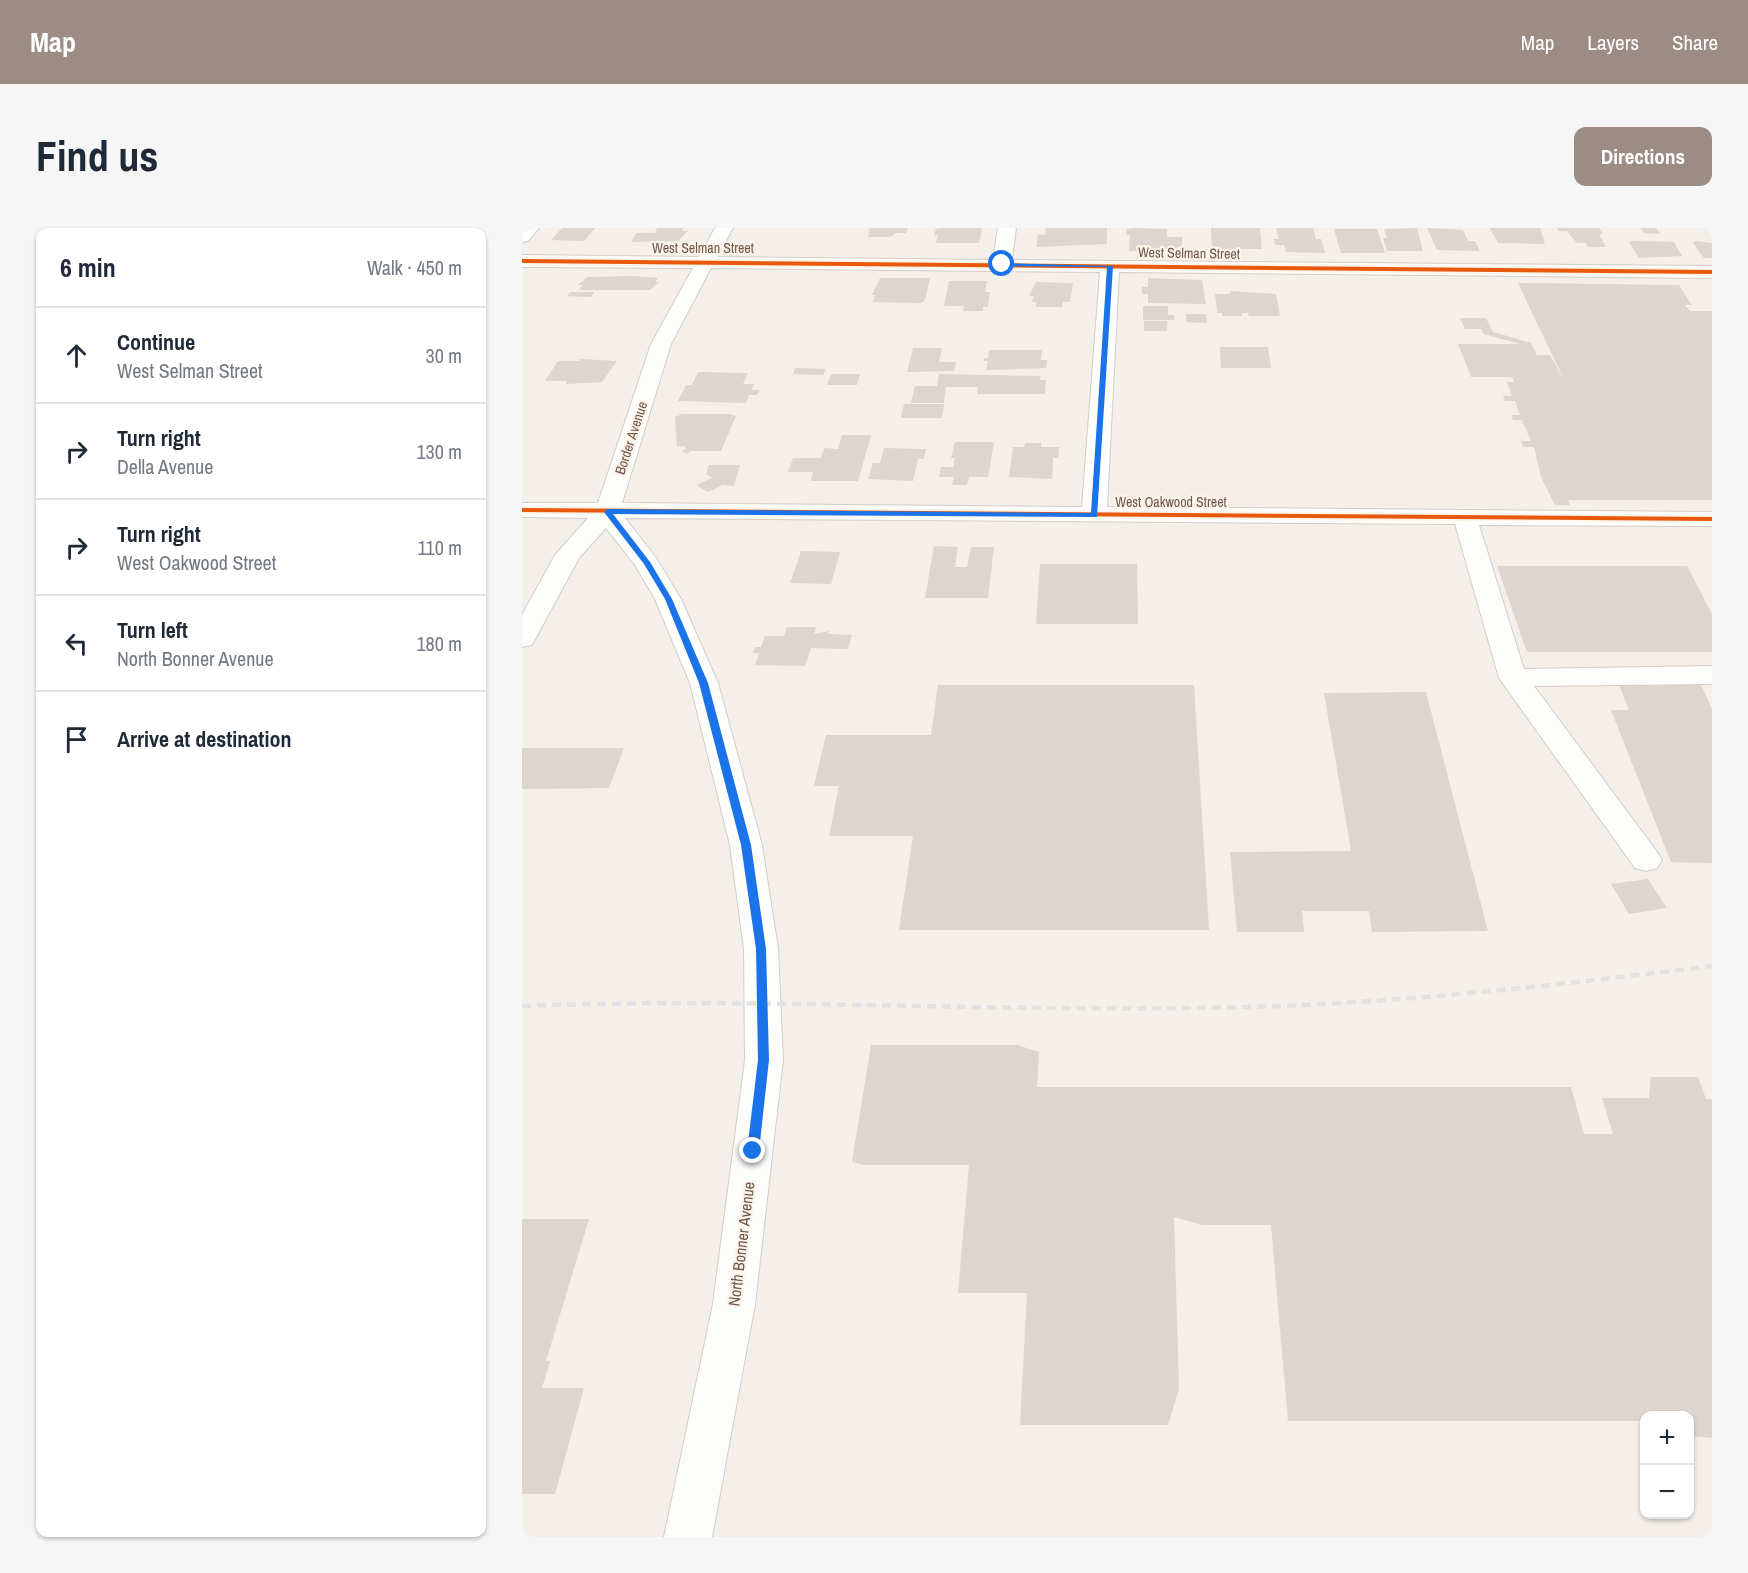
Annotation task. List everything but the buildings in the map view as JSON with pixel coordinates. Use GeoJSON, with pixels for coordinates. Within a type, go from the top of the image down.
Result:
{"type":"FeatureCollection","features":[{"type":"Feature","properties":{"kind":"street"},"geometry":{"type":"LineString","coordinates":[[522,237],[530,228]]}},
{"type":"Feature","properties":{"kind":"street","name":"Border Avenue"},"geometry":{"type":"LineString","coordinates":[[522,639],[568,555],[607,512],[661,344],[724,228]]}},
{"type":"Feature","properties":{"kind":"street"},"geometry":{"type":"LineString","coordinates":[[1002,264],[1007,228]]}},
{"type":"Feature","properties":{"kind":"street","name":"West Selman Street"},"geometry":{"type":"LineString","coordinates":[[522,261],[1712,272]]}},
{"type":"Feature","properties":{"kind":"street"},"geometry":{"type":"LineString","coordinates":[[1094,515],[1110,266]]}},
{"type":"Feature","properties":{"kind":"street","name":"West Oakwood Street"},"geometry":{"type":"LineString","coordinates":[[522,510],[1712,519]]}},
{"type":"Feature","properties":{"kind":"street","name":"North Bonner Avenue"},"geometry":{"type":"LineString","coordinates":[[607,512],[647,563],[669,599],[704,683],[746,845],[761,949],[764,1060],[737,1280],[688,1537]]}},
{"type":"Feature","properties":{"kind":"street"},"geometry":{"type":"LineString","coordinates":[[1465,518],[1513,678],[1646,860]]}},
{"type":"Feature","properties":{"kind":"street"},"geometry":{"type":"LineString","coordinates":[[1513,678],[1712,675]]}},
{"type":"Feature","properties":{"kind":"railway"},"geometry":{"type":"LineString","coordinates":[[522,1006],[703,1003],[1066,1008],[1247,1007],[1421,997],[1712,966]]}},
{"type":"Feature","properties":{"kind":"cycle path"},"geometry":{"type":"LineString","coordinates":[[522,261],[1712,272]]}},
{"type":"Feature","properties":{"kind":"cycle path"},"geometry":{"type":"LineString","coordinates":[[522,510],[1712,519]]}},
{"type":"Feature","properties":{"kind":"route"},"geometry":{"type":"LineString","coordinates":[[753,1151],[764,1060],[761,949],[746,845],[704,683],[669,599],[647,563],[607,512],[1094,515],[1110,266],[1002,264]]}}]}
